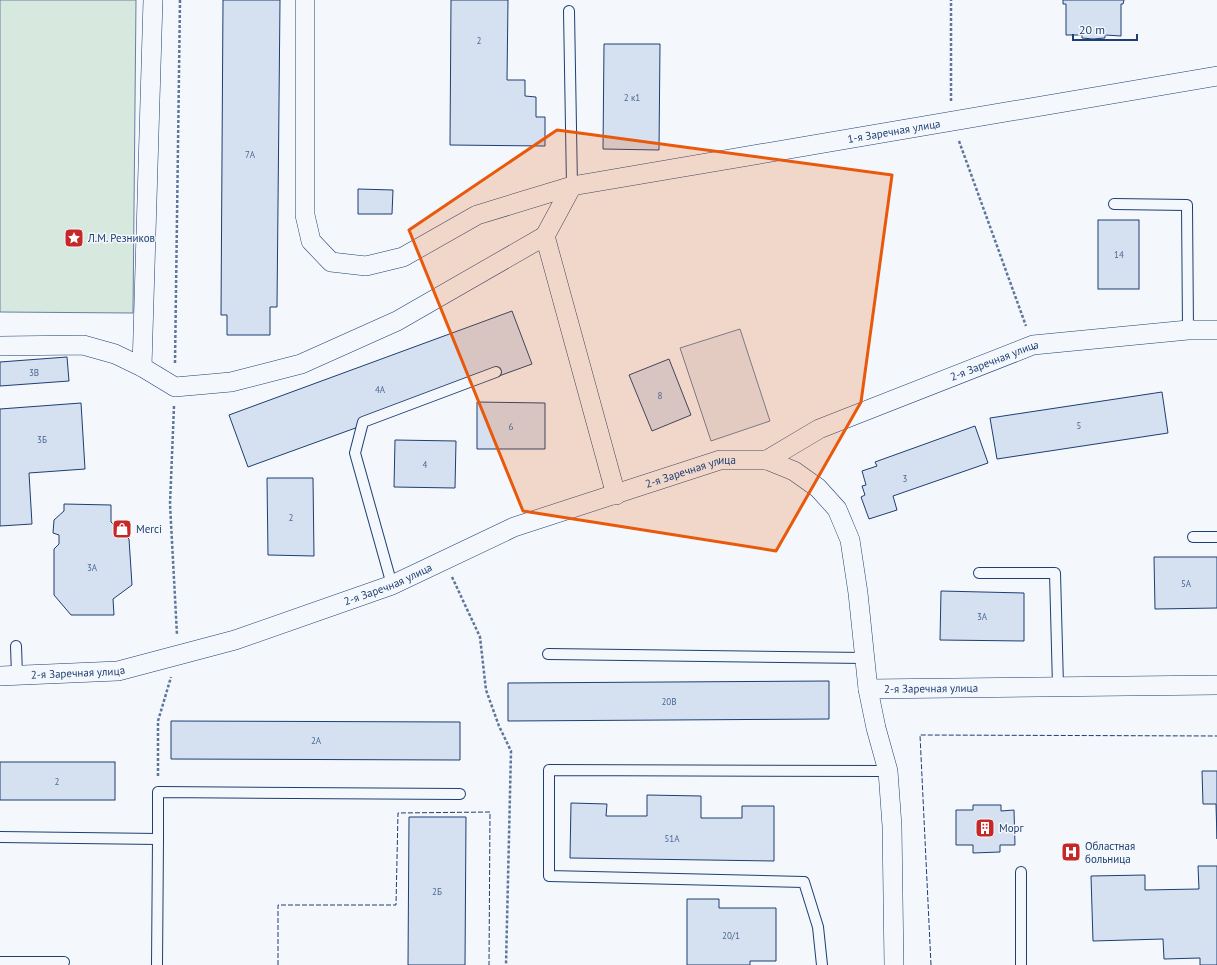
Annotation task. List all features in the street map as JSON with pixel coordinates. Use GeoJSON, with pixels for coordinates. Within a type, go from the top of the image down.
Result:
{"type":"FeatureCollection","features":[{"type":"Feature","properties":{"kind":"street"},"geometry":{"type":"LineString","coordinates":[[142,368],[153,0]]}},
{"type":"Feature","properties":{"kind":"street","name":"1-я Заречная улица"},"geometry":{"type":"LineString","coordinates":[[305,0],[305,215],[311,241],[331,262],[366,266],[403,257],[477,215],[572,186],[1217,76]]}},
{"type":"Feature","properties":{"kind":"street"},"geometry":{"type":"LineString","coordinates":[[0,346],[83,346],[115,354],[175,387],[231,382],[301,364],[398,322],[545,236],[572,186]]}},
{"type":"Feature","properties":{"kind":"street"},"geometry":{"type":"LineString","coordinates":[[545,236],[616,495]]}},
{"type":"Feature","properties":{"kind":"street","name":"2-я Заречная улица"},"geometry":{"type":"LineString","coordinates":[[767,460],[819,429],[1033,345],[1188,330],[1217,330]]}},
{"type":"Feature","properties":{"kind":"street","name":"2-я Заречная улица"},"geometry":{"type":"LineString","coordinates":[[9,675],[118,671],[235,640],[392,585],[514,527],[720,460],[767,460],[794,470],[818,488],[837,509],[850,540],[866,658],[868,689],[1217,685]]}},
{"type":"Feature","properties":{"kind":"street"},"geometry":{"type":"LineString","coordinates":[[868,689],[876,728],[888,771],[892,826],[894,965]]}},
{"type":"Feature","properties":{"kind":"lane"},"geometry":{"type":"LineString","coordinates":[[569,11],[572,186]]}},
{"type":"Feature","properties":{"kind":"lane"},"geometry":{"type":"LineString","coordinates":[[1114,204],[1187,205],[1188,330]]}},
{"type":"Feature","properties":{"kind":"lane"},"geometry":{"type":"LineString","coordinates":[[392,585],[354,453],[363,422],[496,372]]}},
{"type":"Feature","properties":{"kind":"lane"},"geometry":{"type":"LineString","coordinates":[[1193,537],[1217,538]]}},
{"type":"Feature","properties":{"kind":"lane"},"geometry":{"type":"LineString","coordinates":[[979,573],[1055,574],[1058,686]]}},
{"type":"Feature","properties":{"kind":"lane"},"geometry":{"type":"LineString","coordinates":[[9,675],[16,646]]}},
{"type":"Feature","properties":{"kind":"lane"},"geometry":{"type":"LineString","coordinates":[[548,654],[866,658]]}},
{"type":"Feature","properties":{"kind":"lane"},"geometry":{"type":"LineString","coordinates":[[822,965],[818,927],[804,882],[549,876],[549,770],[888,771]]}},
{"type":"Feature","properties":{"kind":"lane"},"geometry":{"type":"LineString","coordinates":[[157,965],[158,792],[460,794]]}},
{"type":"Feature","properties":{"kind":"lane"},"geometry":{"type":"LineString","coordinates":[[0,837],[158,839]]}},
{"type":"Feature","properties":{"kind":"lane"},"geometry":{"type":"LineString","coordinates":[[1021,872],[1021,965]]}},
{"type":"Feature","properties":{"kind":"lane"},"geometry":{"type":"LineString","coordinates":[[0,962],[64,962]]}},
{"type":"Feature","properties":{"kind":"path"},"geometry":{"type":"LineString","coordinates":[[158,792],[158,720],[178,654],[170,504],[175,387],[180,0]]}},
{"type":"Feature","properties":{"kind":"path"},"geometry":{"type":"LineString","coordinates":[[951,0],[951,104]]}},
{"type":"Feature","properties":{"kind":"path"},"geometry":{"type":"LineString","coordinates":[[959,141],[1033,345]]}},
{"type":"Feature","properties":{"kind":"path"},"geometry":{"type":"LineString","coordinates":[[444,560],[480,637],[486,690],[499,726],[511,751],[506,965]]}},
{"type":"Feature","properties":{"kind":"highlighted area"},"geometry":{"type":"Polygon","coordinates":[[[557,130],[892,175],[861,402],[776,551],[523,511],[409,230],[557,130]]]}},
{"type":"Feature","properties":{"kind":"shaded area"},"geometry":{"type":"Polygon","coordinates":[[[0,0],[136,0],[133,313],[0,312],[0,0]]]}},
{"type":"Feature","properties":{"kind":"shaded area"},"geometry":{"type":"Polygon","coordinates":[[[740,329],[770,421],[711,441],[680,348],[740,329]]]}},
{"type":"Feature","properties":{"kind":"building"},"geometry":{"type":"Polygon","coordinates":[[[223,0],[280,0],[277,307],[270,307],[270,335],[227,335],[227,315],[221,315],[223,0]]]}},
{"type":"Feature","properties":{"kind":"building"},"geometry":{"type":"Polygon","coordinates":[[[451,0],[508,0],[507,80],[525,80],[525,96],[536,97],[536,117],[545,117],[545,146],[450,145],[451,0]]]}},
{"type":"Feature","properties":{"kind":"building"},"geometry":{"type":"Polygon","coordinates":[[[1063,0],[1124,0],[1123,4],[1121,4],[1121,36],[1105,35],[1105,38],[1093,39],[1082,38],[1082,35],[1066,35],[1066,4],[1063,4],[1063,0]]]}},
{"type":"Feature","properties":{"kind":"building"},"geometry":{"type":"Polygon","coordinates":[[[604,44],[660,44],[659,150],[603,149],[604,44]]]}},
{"type":"Feature","properties":{"kind":"building"},"geometry":{"type":"Polygon","coordinates":[[[358,189],[393,190],[392,214],[358,214],[358,189]]]}},
{"type":"Feature","properties":{"kind":"building"},"geometry":{"type":"Polygon","coordinates":[[[1098,220],[1139,220],[1139,289],[1098,289],[1098,220]]]}},
{"type":"Feature","properties":{"kind":"building"},"geometry":{"type":"Polygon","coordinates":[[[512,311],[532,364],[248,467],[229,415],[512,311]]]}},
{"type":"Feature","properties":{"kind":"building"},"geometry":{"type":"Polygon","coordinates":[[[67,357],[69,381],[0,386],[0,362],[67,357]]]}},
{"type":"Feature","properties":{"kind":"building"},"geometry":{"type":"Polygon","coordinates":[[[669,359],[691,415],[652,431],[629,375],[669,359]]]}},
{"type":"Feature","properties":{"kind":"building"},"geometry":{"type":"Polygon","coordinates":[[[1162,392],[1168,433],[997,459],[990,418],[1162,392]]]}},
{"type":"Feature","properties":{"kind":"building"},"geometry":{"type":"Polygon","coordinates":[[[477,402],[545,403],[545,449],[477,449],[477,402]]]}},
{"type":"Feature","properties":{"kind":"building"},"geometry":{"type":"Polygon","coordinates":[[[81,403],[85,469],[29,473],[32,524],[0,526],[0,409],[81,403]]]}},
{"type":"Feature","properties":{"kind":"building"},"geometry":{"type":"Polygon","coordinates":[[[975,426],[988,463],[893,496],[897,510],[869,519],[861,497],[865,495],[862,486],[866,485],[862,471],[877,466],[875,462],[975,426]]]}},
{"type":"Feature","properties":{"kind":"building"},"geometry":{"type":"Polygon","coordinates":[[[395,440],[456,441],[455,488],[394,487],[395,440]]]}},
{"type":"Feature","properties":{"kind":"building"},"geometry":{"type":"Polygon","coordinates":[[[267,478],[313,478],[314,556],[268,555],[267,478]]]}},
{"type":"Feature","properties":{"kind":"building"},"geometry":{"type":"Polygon","coordinates":[[[64,504],[111,505],[111,522],[129,539],[132,585],[113,599],[114,615],[71,615],[54,595],[54,549],[59,544],[59,535],[53,533],[54,520],[64,511],[64,504]]]}},
{"type":"Feature","properties":{"kind":"building"},"geometry":{"type":"Polygon","coordinates":[[[1154,557],[1217,557],[1217,608],[1155,609],[1154,557]]]}},
{"type":"Feature","properties":{"kind":"building"},"geometry":{"type":"Polygon","coordinates":[[[941,591],[1024,593],[1024,641],[940,640],[941,591]]]}},
{"type":"Feature","properties":{"kind":"building"},"geometry":{"type":"Polygon","coordinates":[[[829,681],[829,719],[508,721],[508,683],[829,681]]]}},
{"type":"Feature","properties":{"kind":"building"},"geometry":{"type":"Polygon","coordinates":[[[171,721],[460,722],[460,760],[171,759],[171,721]]]}},
{"type":"Feature","properties":{"kind":"building"},"geometry":{"type":"Polygon","coordinates":[[[0,762],[115,762],[115,800],[0,800],[0,762]]]}},
{"type":"Feature","properties":{"kind":"building"},"geometry":{"type":"Polygon","coordinates":[[[1202,771],[1217,771],[1217,839],[1216,804],[1203,804],[1202,771]]]}},
{"type":"Feature","properties":{"kind":"building"},"geometry":{"type":"Polygon","coordinates":[[[647,795],[701,796],[701,818],[742,818],[742,806],[774,806],[774,861],[570,858],[571,803],[607,804],[606,816],[647,816],[647,795]]]}},
{"type":"Feature","properties":{"kind":"building","name":"Морг"},"geometry":{"type":"Polygon","coordinates":[[[973,805],[1001,805],[1001,811],[1014,810],[1015,845],[1000,845],[1000,852],[973,853],[973,845],[956,845],[956,810],[973,810],[973,805]]]}},
{"type":"Feature","properties":{"kind":"building"},"geometry":{"type":"Polygon","coordinates":[[[409,817],[466,817],[465,965],[408,965],[409,817]]]}},
{"type":"Feature","properties":{"kind":"building"},"geometry":{"type":"Polygon","coordinates":[[[1198,866],[1217,866],[1217,965],[1200,965],[1200,958],[1164,959],[1163,939],[1093,941],[1091,876],[1145,875],[1145,890],[1199,889],[1198,866]]]}},
{"type":"Feature","properties":{"kind":"building"},"geometry":{"type":"Polygon","coordinates":[[[687,899],[719,899],[719,908],[776,908],[776,961],[750,961],[750,965],[687,965],[687,899]]]}},
{"type":"Feature","properties":{"kind":"fence"},"geometry":{"type":"LineString","coordinates":[[931,965],[920,735],[1217,736]]}},
{"type":"Feature","properties":{"kind":"fence"},"geometry":{"type":"LineString","coordinates":[[278,965],[278,905],[396,905],[398,813],[490,812],[489,965]]}},
{"type":"Feature","properties":{"kind":"place","name":"Л.М. Резников"},"geometry":{"type":"Point","coordinates":[74,238]}},
{"type":"Feature","properties":{"kind":"place","name":"Merci"},"geometry":{"type":"Point","coordinates":[122,529]}},
{"type":"Feature","properties":{"kind":"place","name":"Морг"},"geometry":{"type":"Point","coordinates":[985,828]}},
{"type":"Feature","properties":{"kind":"place","name":"Областная больница"},"geometry":{"type":"Point","coordinates":[1071,852]}}]}
